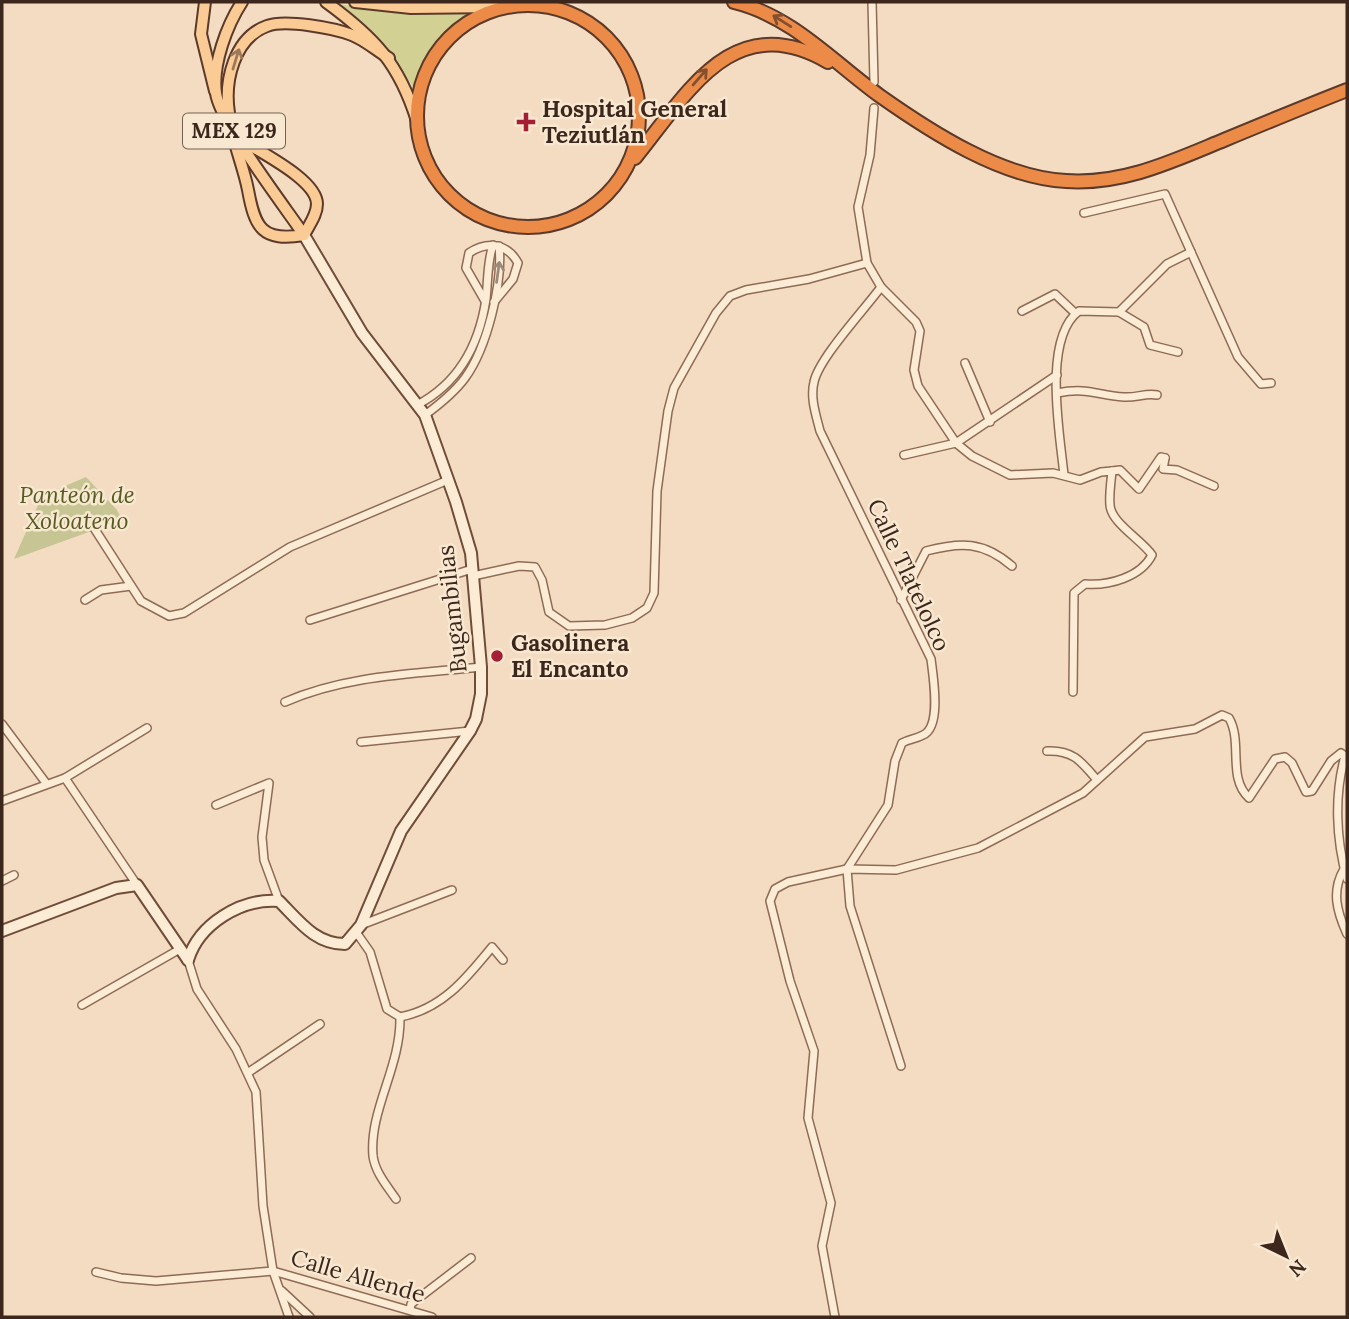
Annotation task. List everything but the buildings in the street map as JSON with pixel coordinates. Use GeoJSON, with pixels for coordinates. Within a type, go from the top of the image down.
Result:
{"type":"FeatureCollection","features":[{"type":"Feature","properties":{"kind":"highway"},"geometry":{"type":"LineString","coordinates":[[571,2],[499,7],[472,20],[438,52],[420,91],[418,121],[428,163],[441,186],[465,209],[488,220],[514,226],[546,226],[576,216],[610,192],[705,70],[720,59],[750,46],[781,45],[800,48],[855,78]]}},
{"type":"Feature","properties":{"kind":"highway"},"geometry":{"type":"LineString","coordinates":[[736,2],[773,15],[797,31],[855,78],[929,131],[965,150],[1019,170],[1065,181],[1098,181],[1147,171],[1347,90]]}},
{"type":"Feature","properties":{"kind":"highway"},"geometry":{"type":"LineString","coordinates":[[549,4],[578,17],[601,33],[623,60],[635,90],[638,136],[627,169]]}},
{"type":"Feature","properties":{"kind":"main road"},"geometry":{"type":"LineString","coordinates":[[205,2],[201,34],[209,76],[216,94]]}},
{"type":"Feature","properties":{"kind":"main road","name":"MEX 129"},"geometry":{"type":"LineString","coordinates":[[242,2],[222,38],[216,94],[237,137],[304,234]]}},
{"type":"Feature","properties":{"kind":"main road"},"geometry":{"type":"LineString","coordinates":[[326,2],[368,33],[389,58],[407,89],[418,121]]}},
{"type":"Feature","properties":{"kind":"main road"},"geometry":{"type":"LineString","coordinates":[[355,2],[411,8],[499,7]]}},
{"type":"Feature","properties":{"kind":"main road"},"geometry":{"type":"LineString","coordinates":[[395,2],[411,8]]}},
{"type":"Feature","properties":{"kind":"main road"},"geometry":{"type":"LineString","coordinates":[[232,126],[228,102],[240,44],[268,25],[302,24],[353,35],[389,58]]}},
{"type":"Feature","properties":{"kind":"main road"},"geometry":{"type":"LineString","coordinates":[[237,137],[300,175],[310,186],[317,201],[315,216],[304,234],[282,239],[262,230],[251,213],[248,188],[235,143],[237,137]]}},
{"type":"Feature","properties":{"kind":"main road","name":"Bugambilias"},"geometry":{"type":"LineString","coordinates":[[279,901],[312,934],[329,944],[345,943],[358,928],[401,831],[476,719],[481,667],[471,553],[425,415],[362,333],[304,234]]}},
{"type":"Feature","properties":{"kind":"main road"},"geometry":{"type":"LineString","coordinates":[[2,931],[116,888],[137,885],[188,960],[197,939],[213,921],[246,906],[279,901]]}},
{"type":"Feature","properties":{"kind":"street"},"geometry":{"type":"LineString","coordinates":[[873,2],[874,82]]}},
{"type":"Feature","properties":{"kind":"street"},"geometry":{"type":"LineString","coordinates":[[874,108],[870,155],[858,207],[867,263],[881,287],[916,322],[920,331],[914,370],[918,386],[956,443],[972,456],[1010,475],[1064,475],[1080,480],[1101,471],[1120,470],[1139,489],[1161,457],[1165,458],[1163,469],[1177,470],[1214,486]]}},
{"type":"Feature","properties":{"kind":"street"},"geometry":{"type":"LineString","coordinates":[[1084,213],[1165,194],[1238,357],[1261,384],[1271,383]]}},
{"type":"Feature","properties":{"kind":"street"},"geometry":{"type":"LineString","coordinates":[[417,405],[441,393],[459,372],[490,302],[513,279],[518,263],[512,254],[496,246],[482,245],[469,253],[466,268],[490,302]]}},
{"type":"Feature","properties":{"kind":"street"},"geometry":{"type":"LineString","coordinates":[[425,415],[466,377],[478,354],[490,302],[496,246]]}},
{"type":"Feature","properties":{"kind":"street"},"geometry":{"type":"LineString","coordinates":[[1119,312],[1167,264],[1191,252]]}},
{"type":"Feature","properties":{"kind":"street"},"geometry":{"type":"LineString","coordinates":[[310,620],[472,573],[519,566],[535,567],[542,580],[549,612],[569,626],[594,626],[632,618],[647,608],[654,593],[657,491],[668,411],[674,388],[716,313],[730,296],[746,290],[809,279],[867,263]]}},
{"type":"Feature","properties":{"kind":"street","name":"Calle Tlatelolco"},"geometry":{"type":"LineString","coordinates":[[848,869],[888,806],[895,761],[902,743],[925,735],[931,725],[936,694],[930,659],[820,431],[813,400],[814,381],[824,362],[881,287]]}},
{"type":"Feature","properties":{"kind":"street"},"geometry":{"type":"LineString","coordinates":[[1022,311],[1055,294],[1075,313]]}},
{"type":"Feature","properties":{"kind":"street"},"geometry":{"type":"LineString","coordinates":[[1064,475],[1057,375],[1064,329],[1075,313],[1119,312],[1144,327],[1150,345],[1178,352]]}},
{"type":"Feature","properties":{"kind":"street"},"geometry":{"type":"LineString","coordinates":[[965,363],[990,422]]}},
{"type":"Feature","properties":{"kind":"street"},"geometry":{"type":"LineString","coordinates":[[904,455],[956,443],[1057,375]]}},
{"type":"Feature","properties":{"kind":"street"},"geometry":{"type":"LineString","coordinates":[[1057,393],[1093,390],[1122,397],[1149,393],[1157,396]]}},
{"type":"Feature","properties":{"kind":"street"},"geometry":{"type":"LineString","coordinates":[[1073,692],[1074,593],[1086,584],[1100,585],[1128,576],[1147,566],[1152,555],[1143,542],[1116,519],[1110,508],[1112,471]]}},
{"type":"Feature","properties":{"kind":"street"},"geometry":{"type":"LineString","coordinates":[[94,528],[141,601],[169,616],[184,613],[289,547],[448,480]]}},
{"type":"Feature","properties":{"kind":"street"},"geometry":{"type":"LineString","coordinates":[[901,600],[926,551],[960,542],[995,554],[1012,566]]}},
{"type":"Feature","properties":{"kind":"street"},"geometry":{"type":"LineString","coordinates":[[85,600],[101,590],[131,586]]}},
{"type":"Feature","properties":{"kind":"street"},"geometry":{"type":"LineString","coordinates":[[285,702],[307,692],[355,680],[481,667]]}},
{"type":"Feature","properties":{"kind":"street"},"geometry":{"type":"LineString","coordinates":[[835,1317],[822,1246],[831,1203],[808,1118],[814,1051],[807,1023],[790,981],[769,901],[775,889],[788,883],[848,869],[896,870],[978,848],[1083,793],[1145,737],[1195,729],[1222,715],[1229,718],[1235,727],[1238,782],[1249,798],[1275,759],[1285,758],[1292,763],[1306,792],[1312,791],[1331,761],[1341,753],[1345,756],[1337,784],[1337,801],[1347,879]]}},
{"type":"Feature","properties":{"kind":"street"},"geometry":{"type":"LineString","coordinates":[[2,724],[46,783]]}},
{"type":"Feature","properties":{"kind":"street"},"geometry":{"type":"LineString","coordinates":[[2,801],[65,778],[147,728]]}},
{"type":"Feature","properties":{"kind":"street"},"geometry":{"type":"LineString","coordinates":[[361,742],[470,731]]}},
{"type":"Feature","properties":{"kind":"street"},"geometry":{"type":"LineString","coordinates":[[1047,751],[1062,750],[1076,755],[1097,780]]}},
{"type":"Feature","properties":{"kind":"street"},"geometry":{"type":"LineString","coordinates":[[65,778],[137,885]]}},
{"type":"Feature","properties":{"kind":"street"},"geometry":{"type":"LineString","coordinates":[[216,805],[269,783],[262,837],[264,860],[279,901]]}},
{"type":"Feature","properties":{"kind":"street"},"geometry":{"type":"LineString","coordinates":[[848,869],[850,906],[901,1066]]}},
{"type":"Feature","properties":{"kind":"street"},"geometry":{"type":"LineString","coordinates":[[1344,869],[1338,880],[1336,899],[1338,916],[1347,934]]}},
{"type":"Feature","properties":{"kind":"street"},"geometry":{"type":"LineString","coordinates":[[2,881],[14,875]]}},
{"type":"Feature","properties":{"kind":"street"},"geometry":{"type":"LineString","coordinates":[[452,890],[358,928],[370,952],[387,1009],[400,1017],[418,1014],[458,988],[492,947],[503,960]]}},
{"type":"Feature","properties":{"kind":"street"},"geometry":{"type":"LineString","coordinates":[[82,1005],[180,950]]}},
{"type":"Feature","properties":{"kind":"street"},"geometry":{"type":"LineString","coordinates":[[188,960],[197,989],[249,1072],[256,1092],[262,1206],[273,1271],[289,1317]]}},
{"type":"Feature","properties":{"kind":"street"},"geometry":{"type":"LineString","coordinates":[[396,1199],[381,1179],[373,1157],[376,1115],[394,1070],[400,1017]]}},
{"type":"Feature","properties":{"kind":"street"},"geometry":{"type":"LineString","coordinates":[[249,1072],[320,1024]]}},
{"type":"Feature","properties":{"kind":"street"},"geometry":{"type":"LineString","coordinates":[[410,1310],[411,1304],[471,1258]]}},
{"type":"Feature","properties":{"kind":"street"},"geometry":{"type":"LineString","coordinates":[[96,1272],[121,1278],[156,1281],[273,1271]]}},
{"type":"Feature","properties":{"kind":"street","name":"Calle Allende"},"geometry":{"type":"LineString","coordinates":[[273,1271],[432,1317]]}},
{"type":"Feature","properties":{"kind":"street"},"geometry":{"type":"LineString","coordinates":[[279,1288],[310,1317]]}},
{"type":"Feature","properties":{"kind":"shaded area"},"geometry":{"type":"Polygon","coordinates":[[[339,4],[404,14],[475,12],[440,48],[417,93],[386,46],[339,4]]]}},
{"type":"Feature","properties":{"kind":"green space","name":"Panteón de Xoloateno"},"geometry":{"type":"Polygon","coordinates":[[[86,477],[117,510],[122,520],[14,559],[42,496],[86,477]]]}},
{"type":"Feature","properties":{"kind":"place","name":"Hospital General Teziutlán"},"geometry":{"type":"Point","coordinates":[526,122]}},
{"type":"Feature","properties":{"kind":"place","name":"Gasolinera El Encanto"},"geometry":{"type":"Point","coordinates":[497,656]}}]}
